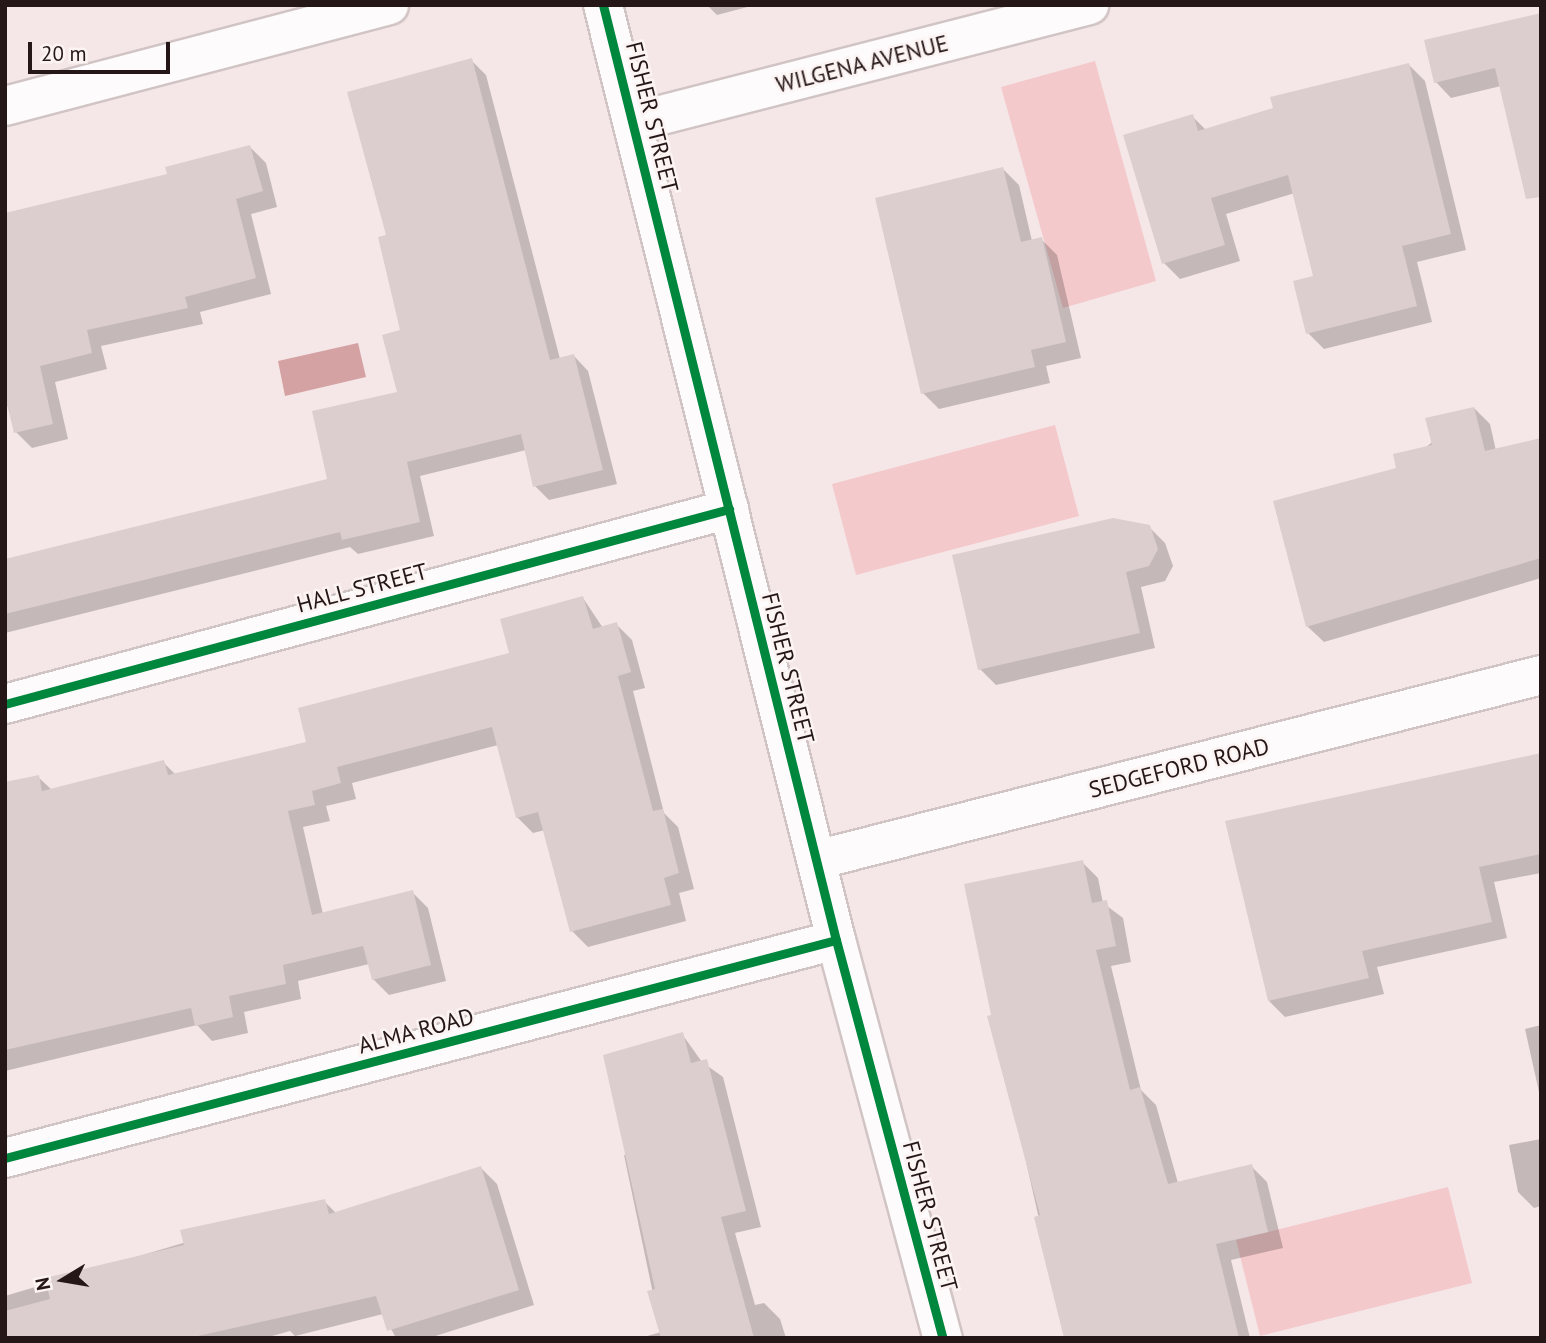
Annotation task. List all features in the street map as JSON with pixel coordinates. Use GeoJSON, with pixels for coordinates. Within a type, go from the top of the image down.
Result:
{"type":"FeatureCollection","features":[{"type":"Feature","properties":{"kind":"street"},"geometry":{"type":"LineString","coordinates":[[5,106],[389,5]]}},
{"type":"Feature","properties":{"kind":"street","name":"FISHER STREET"},"geometry":{"type":"LineString","coordinates":[[603,5],[836,940],[943,1338]]}},
{"type":"Feature","properties":{"kind":"street","name":"WILGENA AVENUE"},"geometry":{"type":"LineString","coordinates":[[634,122],[1089,5]]}},
{"type":"Feature","properties":{"kind":"street","name":"HALL STREET"},"geometry":{"type":"LineString","coordinates":[[5,704],[729,509]]}},
{"type":"Feature","properties":{"kind":"street","name":"SEDGEFORD ROAD"},"geometry":{"type":"LineString","coordinates":[[816,860],[1541,674]]}},
{"type":"Feature","properties":{"kind":"street","name":"ALMA ROAD"},"geometry":{"type":"LineString","coordinates":[[5,1158],[836,940]]}},
{"type":"Feature","properties":{"kind":"shaded area"},"geometry":{"type":"Polygon","coordinates":[[[1095,61],[1156,281],[1063,308],[1001,87],[1095,61]]]}},
{"type":"Feature","properties":{"kind":"shaded area"},"geometry":{"type":"Polygon","coordinates":[[[358,343],[366,377],[285,396],[278,361],[358,343]]]}},
{"type":"Feature","properties":{"kind":"shaded area"},"geometry":{"type":"Polygon","coordinates":[[[1055,425],[1079,516],[856,575],[832,484],[1055,425]]]}},
{"type":"Feature","properties":{"kind":"shaded area"},"geometry":{"type":"Polygon","coordinates":[[[1448,1187],[1472,1283],[1260,1336],[1236,1240],[1448,1187]]]}},
{"type":"Feature","properties":{"kind":"building"},"geometry":{"type":"Polygon","coordinates":[[[1541,13],[1541,197],[1526,199],[1495,68],[1434,83],[1424,40],[1541,13]]]}},
{"type":"Feature","properties":{"kind":"building"},"geometry":{"type":"Polygon","coordinates":[[[472,58],[550,360],[574,354],[603,470],[533,487],[521,434],[407,462],[420,522],[342,540],[340,532],[5,614],[5,559],[327,479],[312,411],[397,392],[382,335],[400,330],[378,237],[386,235],[347,92],[472,58]]]}},
{"type":"Feature","properties":{"kind":"building"},"geometry":{"type":"Polygon","coordinates":[[[1409,63],[1451,234],[1402,246],[1417,306],[1306,334],[1293,281],[1313,276],[1288,175],[1211,198],[1225,245],[1162,264],[1123,135],[1193,114],[1198,131],[1273,108],[1270,97],[1409,63]]]}},
{"type":"Feature","properties":{"kind":"building"},"geometry":{"type":"Polygon","coordinates":[[[250,145],[263,191],[236,199],[256,278],[185,297],[188,308],[87,330],[92,353],[40,366],[53,424],[14,433],[5,396],[5,213],[167,174],[165,167],[250,145]]]}},
{"type":"Feature","properties":{"kind":"building"},"geometry":{"type":"Polygon","coordinates":[[[1003,167],[1021,242],[1042,237],[1066,342],[1031,350],[1035,367],[921,394],[875,198],[1003,167]]]}},
{"type":"Feature","properties":{"kind":"building"},"geometry":{"type":"Polygon","coordinates":[[[1474,407],[1485,451],[1541,438],[1541,558],[1306,627],[1273,501],[1396,468],[1393,454],[1432,445],[1425,418],[1474,407]]]}},
{"type":"Feature","properties":{"kind":"building"},"geometry":{"type":"Polygon","coordinates":[[[1113,518],[1150,525],[1158,549],[1149,566],[1126,572],[1140,633],[978,670],[952,555],[1113,518]]]}},
{"type":"Feature","properties":{"kind":"building"},"geometry":{"type":"Polygon","coordinates":[[[583,596],[593,629],[617,622],[631,672],[618,676],[653,811],[663,809],[679,873],[664,878],[671,905],[570,932],[538,812],[516,818],[492,727],[337,767],[341,783],[312,791],[315,805],[288,811],[312,915],[413,890],[431,965],[372,980],[363,946],[283,965],[286,984],[229,996],[233,1017],[195,1026],[191,1008],[5,1050],[5,782],[39,775],[42,791],[164,760],[168,775],[306,742],[298,708],[509,653],[500,619],[583,596]]]}},
{"type":"Feature","properties":{"kind":"building"},"geometry":{"type":"Polygon","coordinates":[[[1541,753],[1541,854],[1479,867],[1492,922],[1362,951],[1369,978],[1268,1001],[1225,821],[1541,753]]]}},
{"type":"Feature","properties":{"kind":"building"},"geometry":{"type":"Polygon","coordinates":[[[1083,860],[1092,903],[1107,900],[1116,946],[1096,950],[1130,1090],[1140,1087],[1168,1184],[1252,1164],[1268,1232],[1216,1244],[1239,1338],[1064,1338],[1034,1217],[1040,1215],[987,1016],[991,1015],[964,884],[1083,860]]]}},
{"type":"Feature","properties":{"kind":"building"},"geometry":{"type":"Polygon","coordinates":[[[683,1032],[691,1063],[707,1059],[746,1211],[721,1217],[754,1338],[661,1338],[647,1291],[655,1289],[603,1055],[683,1032]]]}},
{"type":"Feature","properties":{"kind":"building"},"geometry":{"type":"Polygon","coordinates":[[[481,1166],[519,1290],[387,1331],[376,1296],[189,1338],[5,1338],[5,1311],[50,1299],[45,1278],[184,1245],[180,1230],[325,1199],[329,1214],[481,1166]]]}},
{"type":"Feature","properties":{"kind":"cycle path"},"geometry":{"type":"LineString","coordinates":[[603,5],[836,940],[943,1338]]}},
{"type":"Feature","properties":{"kind":"cycle path"},"geometry":{"type":"LineString","coordinates":[[5,704],[729,509]]}},
{"type":"Feature","properties":{"kind":"cycle path"},"geometry":{"type":"LineString","coordinates":[[5,1158],[836,940]]}}]}
